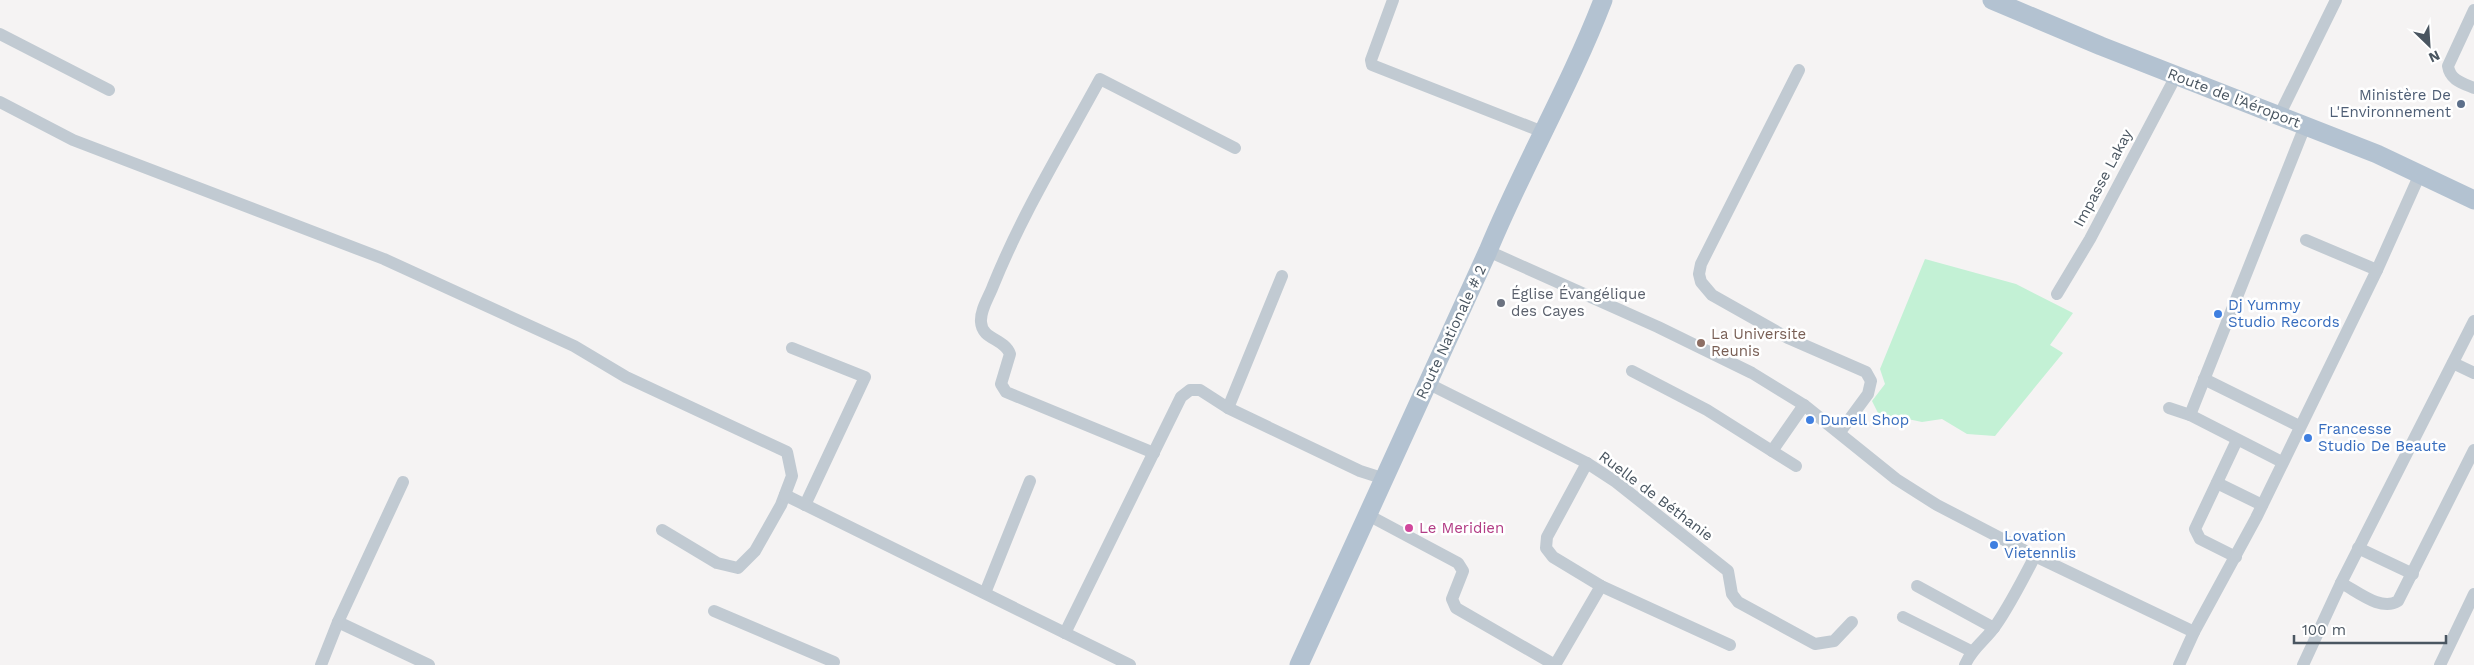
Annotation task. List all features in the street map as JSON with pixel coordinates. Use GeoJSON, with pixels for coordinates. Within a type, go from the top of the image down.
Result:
{"type":"FeatureCollection","features":[{"type":"Feature","properties":{"kind":"main road","name":"Route Nationale # 2"},"geometry":{"type":"LineString","coordinates":[[1301,664],[1488,251],[1511,196],[1582,51],[1603,0]]}},
{"type":"Feature","properties":{"kind":"main road","name":"Route de l’Aéroport"},"geometry":{"type":"LineString","coordinates":[[1992,0],[2176,76],[2377,154],[2474,200]]}},
{"type":"Feature","properties":{"kind":"street"},"geometry":{"type":"LineString","coordinates":[[1393,0],[1371,60],[1372,65],[1543,132]]}},
{"type":"Feature","properties":{"kind":"street"},"geometry":{"type":"LineString","coordinates":[[2280,116],[2336,0]]}},
{"type":"Feature","properties":{"kind":"street"},"geometry":{"type":"LineString","coordinates":[[2474,10],[2448,66],[2451,76],[2474,88]]}},
{"type":"Feature","properties":{"kind":"street"},"geometry":{"type":"LineString","coordinates":[[0,34],[108,90]]}},
{"type":"Feature","properties":{"kind":"street"},"geometry":{"type":"LineString","coordinates":[[1799,70],[1701,264],[1699,274],[1705,290],[1751,319],[1866,372],[1871,381],[1868,394],[1840,432]]}},
{"type":"Feature","properties":{"kind":"street","name":"Impasse Lakay"},"geometry":{"type":"LineString","coordinates":[[2057,294],[2090,239],[2176,76]]}},
{"type":"Feature","properties":{"kind":"street"},"geometry":{"type":"LineString","coordinates":[[1154,453],[1006,392],[1001,384],[1001,379],[1010,354],[1004,344],[988,336],[983,331],[981,316],[1006,253],[1100,78],[1235,148]]}},
{"type":"Feature","properties":{"kind":"street"},"geometry":{"type":"LineString","coordinates":[[0,102],[73,140],[157,170],[384,259],[574,346],[626,377],[787,452],[792,476],[785,495],[755,551],[738,568],[717,563],[662,530]]}},
{"type":"Feature","properties":{"kind":"street"},"geometry":{"type":"LineString","coordinates":[[2190,416],[2305,126]]}},
{"type":"Feature","properties":{"kind":"street"},"geometry":{"type":"LineString","coordinates":[[2179,665],[2194,632],[2236,557],[2262,505],[2377,270],[2420,174]]}},
{"type":"Feature","properties":{"kind":"street"},"geometry":{"type":"LineString","coordinates":[[2306,240],[2377,270]]}},
{"type":"Feature","properties":{"kind":"street"},"geometry":{"type":"LineString","coordinates":[[1488,251],[1752,373],[1804,405],[1840,432],[1896,479],[1937,504],[2035,556],[2194,632]]}},
{"type":"Feature","properties":{"kind":"street"},"geometry":{"type":"LineString","coordinates":[[1228,408],[1282,276]]}},
{"type":"Feature","properties":{"kind":"street"},"geometry":{"type":"LineString","coordinates":[[2303,665],[2358,548],[2474,321]]}},
{"type":"Feature","properties":{"kind":"street"},"geometry":{"type":"LineString","coordinates":[[792,348],[865,377],[805,505]]}},
{"type":"Feature","properties":{"kind":"street"},"geometry":{"type":"LineString","coordinates":[[2453,362],[2474,373]]}},
{"type":"Feature","properties":{"kind":"street"},"geometry":{"type":"LineString","coordinates":[[1632,371],[1707,410],[1796,466]]}},
{"type":"Feature","properties":{"kind":"street"},"geometry":{"type":"LineString","coordinates":[[2204,379],[2299,426]]}},
{"type":"Feature","properties":{"kind":"street","name":"Ruelle de Béthanie"},"geometry":{"type":"LineString","coordinates":[[1427,383],[1587,463],[1616,482],[1728,571],[1732,594],[1738,602],[1815,644],[1834,641],[1852,622]]}},
{"type":"Feature","properties":{"kind":"street"},"geometry":{"type":"LineString","coordinates":[[1065,633],[1185,392],[1195,389],[1200,390],[1228,408],[1360,471],[1385,479]]}},
{"type":"Feature","properties":{"kind":"street"},"geometry":{"type":"LineString","coordinates":[[1772,450],[1804,405]]}},
{"type":"Feature","properties":{"kind":"street"},"geometry":{"type":"LineString","coordinates":[[2169,408],[2190,416],[2282,462]]}},
{"type":"Feature","properties":{"kind":"street"},"geometry":{"type":"LineString","coordinates":[[2236,557],[2200,540],[2195,529],[2237,440]]}},
{"type":"Feature","properties":{"kind":"street"},"geometry":{"type":"LineString","coordinates":[[2341,583],[2382,605],[2388,606],[2398,601],[2474,450]]}},
{"type":"Feature","properties":{"kind":"street"},"geometry":{"type":"LineString","coordinates":[[1587,463],[1545,542],[1546,548],[1553,557],[1601,586],[1730,645]]}},
{"type":"Feature","properties":{"kind":"street"},"geometry":{"type":"LineString","coordinates":[[985,593],[1030,481]]}},
{"type":"Feature","properties":{"kind":"street"},"geometry":{"type":"LineString","coordinates":[[322,665],[338,622],[403,482]]}},
{"type":"Feature","properties":{"kind":"street"},"geometry":{"type":"LineString","coordinates":[[2217,483],[2262,505]]}},
{"type":"Feature","properties":{"kind":"street"},"geometry":{"type":"LineString","coordinates":[[785,495],[1130,665]]}},
{"type":"Feature","properties":{"kind":"street"},"geometry":{"type":"LineString","coordinates":[[1368,515],[1458,563],[1462,567],[1463,576],[1452,599],[1456,608],[1555,665],[1601,586]]}},
{"type":"Feature","properties":{"kind":"street"},"geometry":{"type":"LineString","coordinates":[[2358,548],[2413,574]]}},
{"type":"Feature","properties":{"kind":"street"},"geometry":{"type":"LineString","coordinates":[[1965,665],[1971,651],[1994,628],[2008,608],[2035,556]]}},
{"type":"Feature","properties":{"kind":"street"},"geometry":{"type":"LineString","coordinates":[[1917,586],[1994,628]]}},
{"type":"Feature","properties":{"kind":"street"},"geometry":{"type":"LineString","coordinates":[[2440,665],[2474,594]]}},
{"type":"Feature","properties":{"kind":"street"},"geometry":{"type":"LineString","coordinates":[[714,611],[834,662],[832,665]]}},
{"type":"Feature","properties":{"kind":"street"},"geometry":{"type":"LineString","coordinates":[[1902,617],[1971,651]]}},
{"type":"Feature","properties":{"kind":"street"},"geometry":{"type":"LineString","coordinates":[[338,622],[429,665]]}},
{"type":"Feature","properties":{"kind":"green space"},"geometry":{"type":"Polygon","coordinates":[[[1925,259],[2016,284],[2073,313],[2050,345],[2063,353],[1995,436],[1967,434],[1942,419],[1922,422],[1898,417],[1883,423],[1872,401],[1885,384],[1880,369],[1925,259]]]}},
{"type":"Feature","properties":{"kind":"place","name":"Ministère De L'Environnement"},"geometry":{"type":"Point","coordinates":[2461,104]}},
{"type":"Feature","properties":{"kind":"place","name":"Église Évangélique des Cayes"},"geometry":{"type":"Point","coordinates":[1501,303]}},
{"type":"Feature","properties":{"kind":"place","name":"Dj Yummy Studio Records"},"geometry":{"type":"Point","coordinates":[2218,314]}},
{"type":"Feature","properties":{"kind":"place","name":"La Universite Reunis"},"geometry":{"type":"Point","coordinates":[1701,343]}},
{"type":"Feature","properties":{"kind":"place","name":"Dunell Shop"},"geometry":{"type":"Point","coordinates":[1810,420]}},
{"type":"Feature","properties":{"kind":"place","name":"Francesse Studio De Beaute"},"geometry":{"type":"Point","coordinates":[2308,438]}},
{"type":"Feature","properties":{"kind":"place","name":"Le Meridien"},"geometry":{"type":"Point","coordinates":[1409,528]}},
{"type":"Feature","properties":{"kind":"place","name":"Lovation Vietennlis"},"geometry":{"type":"Point","coordinates":[1994,545]}}]}
